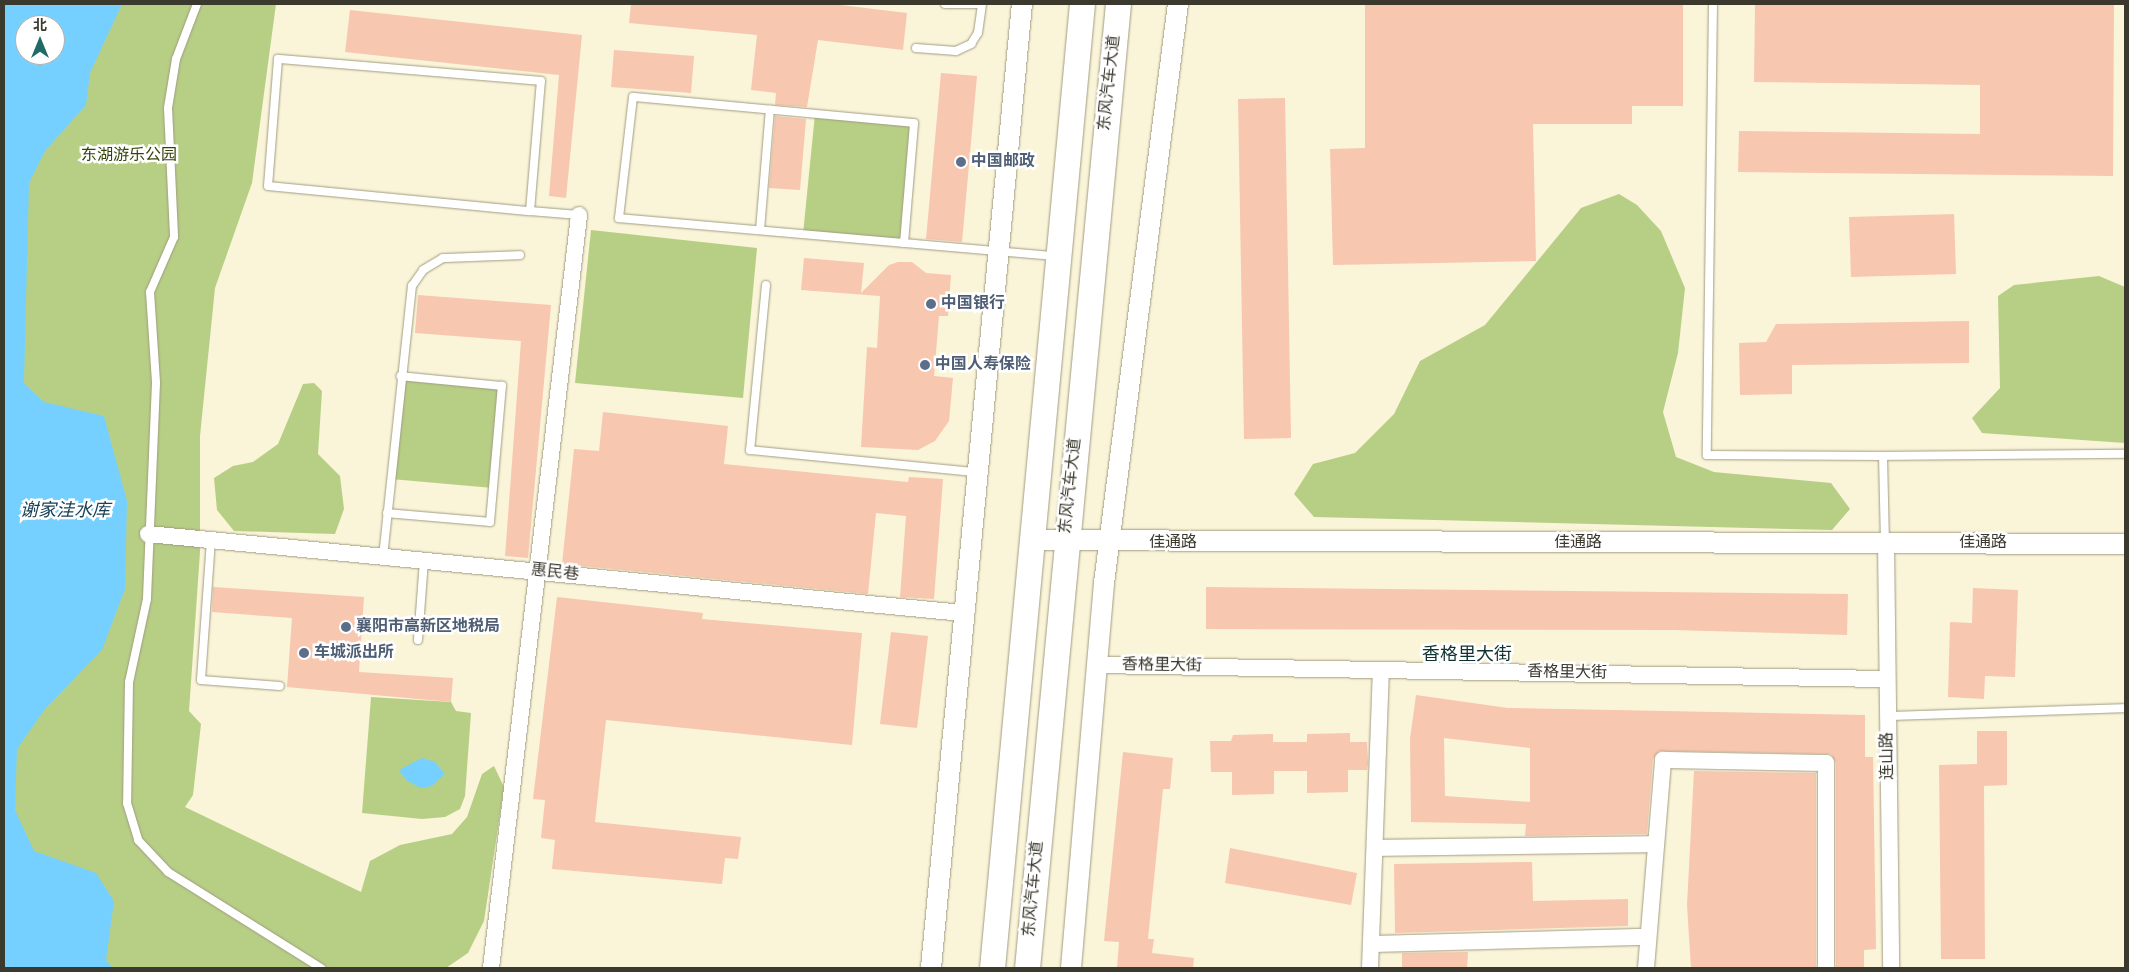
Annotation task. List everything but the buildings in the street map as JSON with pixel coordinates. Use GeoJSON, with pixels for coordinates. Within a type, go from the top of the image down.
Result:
{"type":"FeatureCollection","features":[{"type":"Feature","properties":{"kind":"main road"},"geometry":{"type":"LineString","coordinates":[[992,968],[1030,540],[1082,4]]}},
{"type":"Feature","properties":{"kind":"main road","name":"东风汽车大道"},"geometry":{"type":"LineString","coordinates":[[1027,968],[1118,4]]}},
{"type":"Feature","properties":{"kind":"street"},"geometry":{"type":"LineString","coordinates":[[931,968],[975,472],[1022,4]]}},
{"type":"Feature","properties":{"kind":"street"},"geometry":{"type":"LineString","coordinates":[[1071,968],[1109,543],[1178,4]]}},
{"type":"Feature","properties":{"kind":"street"},"geometry":{"type":"LineString","coordinates":[[490,968],[579,215]]}},
{"type":"Feature","properties":{"kind":"street","name":"惠民巷"},"geometry":{"type":"LineString","coordinates":[[148,534],[962,614]]}},
{"type":"Feature","properties":{"kind":"street","name":"佳通路"},"geometry":{"type":"LineString","coordinates":[[1030,540],[1066,543],[2125,544]]}},
{"type":"Feature","properties":{"kind":"street","name":"连山路"},"geometry":{"type":"LineString","coordinates":[[1886,544],[1891,968]]}},
{"type":"Feature","properties":{"kind":"street","name":"香格里大街"},"geometry":{"type":"LineString","coordinates":[[1097,665],[1887,679]]}},
{"type":"Feature","properties":{"kind":"street"},"geometry":{"type":"LineString","coordinates":[[1370,968],[1377,848],[1381,670]]}},
{"type":"Feature","properties":{"kind":"street"},"geometry":{"type":"LineString","coordinates":[[1646,968],[1663,760],[1826,763],[1826,968]]}},
{"type":"Feature","properties":{"kind":"street"},"geometry":{"type":"LineString","coordinates":[[1377,848],[1656,844]]}},
{"type":"Feature","properties":{"kind":"street"},"geometry":{"type":"LineString","coordinates":[[1372,944],[1648,937]]}},
{"type":"Feature","properties":{"kind":"lane"},"geometry":{"type":"LineString","coordinates":[[197,4],[176,59],[168,108],[174,237],[150,292],[156,383],[148,534],[147,599],[129,682],[127,803],[138,840],[168,872],[321,968]]}},
{"type":"Feature","properties":{"kind":"lane"},"geometry":{"type":"LineString","coordinates":[[916,48],[956,51],[971,44],[978,33],[980,4],[945,4]]}},
{"type":"Feature","properties":{"kind":"lane"},"geometry":{"type":"LineString","coordinates":[[1713,4],[1707,455],[1883,456],[1886,544]]}},
{"type":"Feature","properties":{"kind":"lane"},"geometry":{"type":"LineString","coordinates":[[530,211],[541,81],[278,59],[268,186],[530,211],[579,215]]}},
{"type":"Feature","properties":{"kind":"lane"},"geometry":{"type":"LineString","coordinates":[[904,243],[914,123],[633,97],[619,218],[904,243],[1058,256]]}},
{"type":"Feature","properties":{"kind":"lane"},"geometry":{"type":"LineString","coordinates":[[760,230],[770,110]]}},
{"type":"Feature","properties":{"kind":"lane"},"geometry":{"type":"LineString","coordinates":[[384,557],[407,305],[423,270],[443,258],[520,255]]}},
{"type":"Feature","properties":{"kind":"lane"},"geometry":{"type":"LineString","coordinates":[[766,286],[750,450],[975,472]]}},
{"type":"Feature","properties":{"kind":"lane"},"geometry":{"type":"LineString","coordinates":[[388,513],[490,522],[502,386],[400,376]]}},
{"type":"Feature","properties":{"kind":"lane"},"geometry":{"type":"LineString","coordinates":[[1876,456],[2125,454]]}},
{"type":"Feature","properties":{"kind":"lane"},"geometry":{"type":"LineString","coordinates":[[211,540],[202,680],[280,686]]}},
{"type":"Feature","properties":{"kind":"lane"},"geometry":{"type":"LineString","coordinates":[[418,640],[424,560]]}},
{"type":"Feature","properties":{"kind":"lane"},"geometry":{"type":"LineString","coordinates":[[1888,716],[2125,708]]}},
{"type":"Feature","properties":{"kind":"green space","name":"东湖游乐公园"},"geometry":{"type":"Polygon","coordinates":[[[4,4],[276,4],[252,183],[215,288],[200,436],[200,552],[189,711],[201,724],[193,795],[185,807],[361,892],[370,861],[400,845],[452,834],[467,817],[482,774],[494,766],[504,787],[484,921],[468,953],[446,968],[4,968],[4,4]]]}},
{"type":"Feature","properties":{"kind":"green space"},"geometry":{"type":"Polygon","coordinates":[[[815,114],[914,123],[904,243],[803,234],[815,114]]]}},
{"type":"Feature","properties":{"kind":"green space"},"geometry":{"type":"Polygon","coordinates":[[[1619,194],[1637,205],[1661,231],[1685,288],[1678,353],[1663,412],[1676,457],[1714,472],[1831,483],[1850,509],[1832,530],[1314,517],[1294,494],[1313,464],[1355,453],[1394,414],[1420,361],[1485,325],[1581,208],[1619,194]]]}},
{"type":"Feature","properties":{"kind":"green space"},"geometry":{"type":"Polygon","coordinates":[[[591,230],[757,248],[743,398],[575,383],[591,230]]]}},
{"type":"Feature","properties":{"kind":"green space"},"geometry":{"type":"Polygon","coordinates":[[[2099,276],[2125,287],[2125,443],[1982,433],[1972,418],[2000,388],[1998,296],[2014,285],[2099,276]]]}},
{"type":"Feature","properties":{"kind":"green space"},"geometry":{"type":"Polygon","coordinates":[[[400,376],[502,386],[493,488],[391,479],[400,376]]]}},
{"type":"Feature","properties":{"kind":"green space"},"geometry":{"type":"Polygon","coordinates":[[[314,383],[322,391],[318,454],[340,476],[344,509],[335,534],[234,531],[217,510],[214,478],[233,466],[253,462],[278,444],[303,384],[314,383]]]}},
{"type":"Feature","properties":{"kind":"green space"},"geometry":{"type":"Polygon","coordinates":[[[371,697],[451,702],[456,711],[471,713],[465,796],[460,809],[445,817],[422,819],[362,813],[371,697]]]}},
{"type":"Feature","properties":{"kind":"water","name":"谢家洼水库"},"geometry":{"type":"Polygon","coordinates":[[[4,4],[122,4],[90,73],[86,105],[45,151],[29,183],[24,383],[44,402],[104,416],[127,501],[125,589],[102,650],[45,709],[17,749],[15,810],[34,851],[96,873],[114,901],[106,960],[113,968],[4,968],[4,4]]]}},
{"type":"Feature","properties":{"kind":"water"},"geometry":{"type":"Polygon","coordinates":[[[422,758],[435,762],[445,774],[432,786],[420,788],[406,780],[399,770],[422,758]]]}},
{"type":"Feature","properties":{"kind":"place","name":"中国邮政"},"geometry":{"type":"Point","coordinates":[961,162]}},
{"type":"Feature","properties":{"kind":"place","name":"中国银行"},"geometry":{"type":"Point","coordinates":[931,304]}},
{"type":"Feature","properties":{"kind":"place","name":"中国人寿保险"},"geometry":{"type":"Point","coordinates":[925,365]}},
{"type":"Feature","properties":{"kind":"place","name":"襄阳市高新区地税局"},"geometry":{"type":"Point","coordinates":[346,627]}},
{"type":"Feature","properties":{"kind":"place","name":"车城派出所"},"geometry":{"type":"Point","coordinates":[304,653]}},
{"type":"Feature","properties":{"kind":"district","name":"香格里大街"},"geometry":{"type":"Point","coordinates":[1467,655]}}]}
